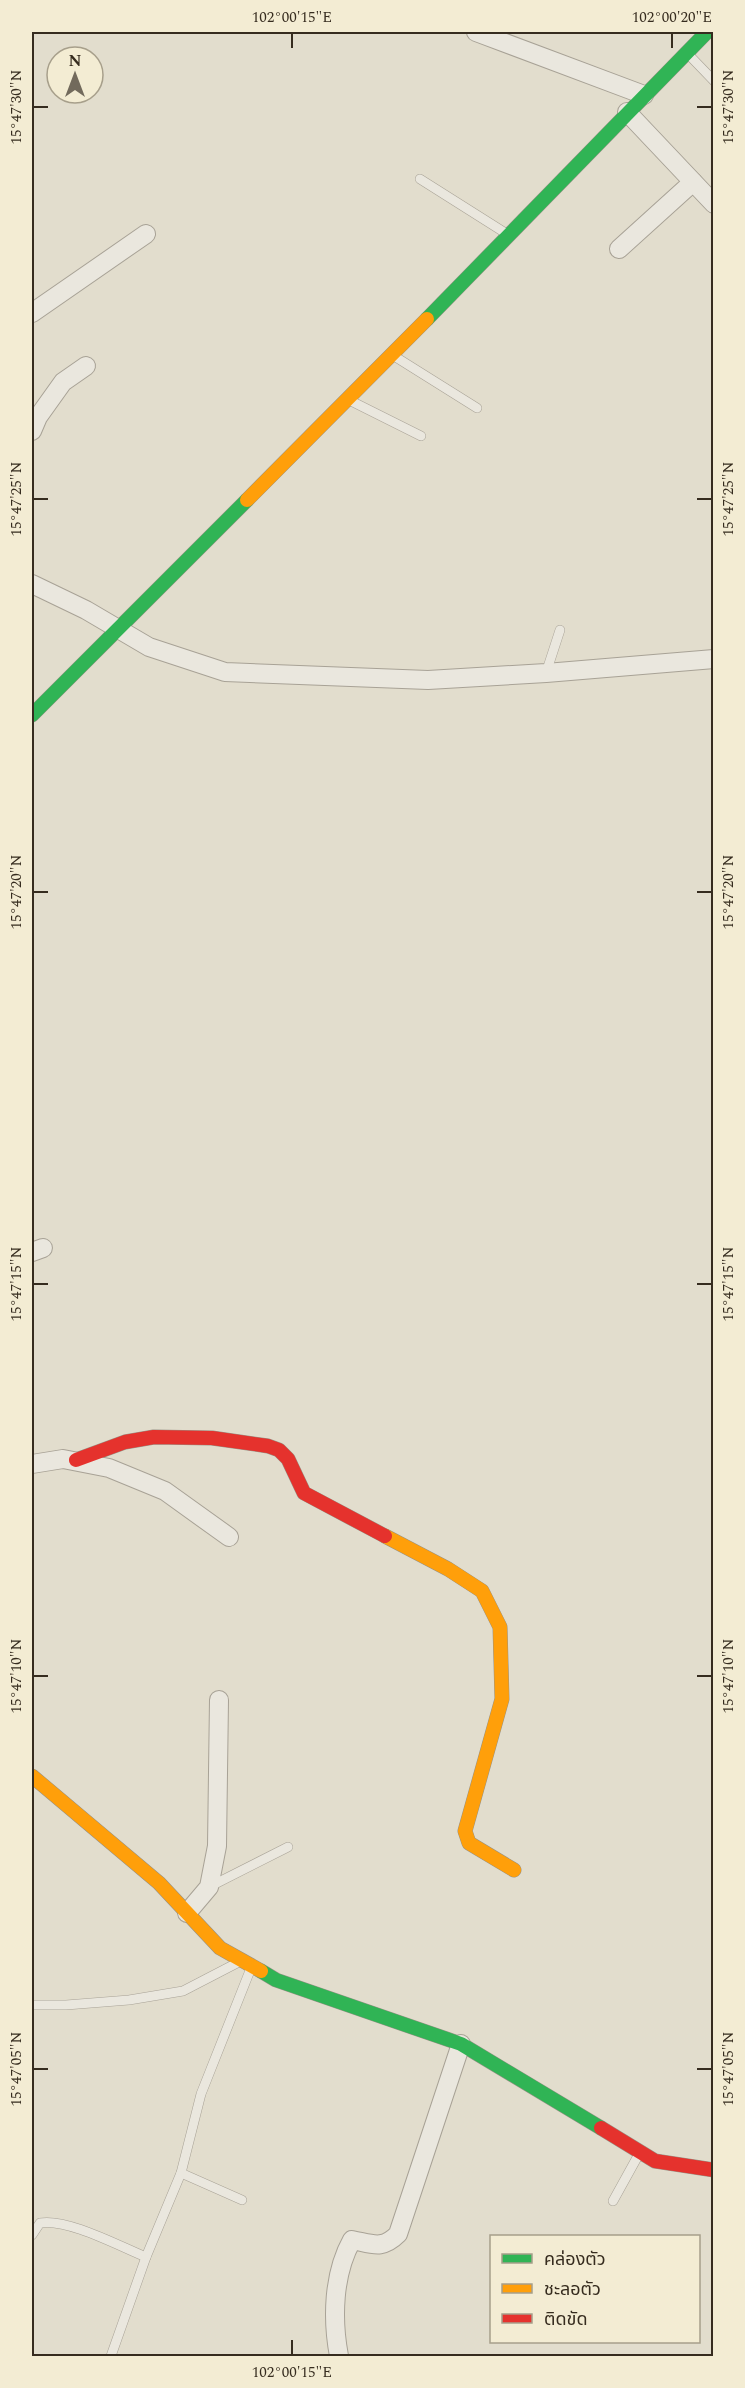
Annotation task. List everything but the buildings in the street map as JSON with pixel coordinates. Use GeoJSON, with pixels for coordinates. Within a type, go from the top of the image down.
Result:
{"type":"FeatureCollection","features":[{"type":"Feature","properties":{"kind":"street"},"geometry":{"type":"LineString","coordinates":[[476,32],[644,96]]}},
{"type":"Feature","properties":{"kind":"street"},"geometry":{"type":"LineString","coordinates":[[32,715],[392,355],[507,234],[707,32]]}},
{"type":"Feature","properties":{"kind":"street"},"geometry":{"type":"LineString","coordinates":[[627,112],[714,204]]}},
{"type":"Feature","properties":{"kind":"street"},"geometry":{"type":"LineString","coordinates":[[619,249],[693,182]]}},
{"type":"Feature","properties":{"kind":"street"},"geometry":{"type":"LineString","coordinates":[[32,313],[146,234]]}},
{"type":"Feature","properties":{"kind":"street"},"geometry":{"type":"LineString","coordinates":[[34,421],[63,382],[86,366]]}},
{"type":"Feature","properties":{"kind":"street"},"geometry":{"type":"LineString","coordinates":[[32,584],[86,610],[149,646],[225,672],[428,680],[714,659]]}},
{"type":"Feature","properties":{"kind":"street"},"geometry":{"type":"LineString","coordinates":[[76,1460],[141,1438],[177,1436],[250,1442],[279,1450],[295,1467],[297,1481],[304,1493],[448,1569],[482,1591],[500,1627],[502,1699],[465,1831],[469,1843],[514,1870]]}},
{"type":"Feature","properties":{"kind":"street"},"geometry":{"type":"LineString","coordinates":[[32,1464],[52,1460],[76,1460],[109,1468],[165,1491],[229,1537]]}},
{"type":"Feature","properties":{"kind":"street"},"geometry":{"type":"LineString","coordinates":[[187,1912],[209,1887],[217,1846],[219,1700]]}},
{"type":"Feature","properties":{"kind":"street"},"geometry":{"type":"LineString","coordinates":[[32,1776],[159,1883],[220,1948],[276,1980],[461,2044],[655,2161],[714,2170]]}},
{"type":"Feature","properties":{"kind":"street"},"geometry":{"type":"LineString","coordinates":[[339,2356],[334,2332],[334,2306],[345,2253],[352,2240],[380,2246],[389,2244],[398,2234],[461,2044]]}},
{"type":"Feature","properties":{"kind":"lane"},"geometry":{"type":"LineString","coordinates":[[686,52],[714,81]]}},
{"type":"Feature","properties":{"kind":"lane"},"geometry":{"type":"LineString","coordinates":[[420,179],[507,234]]}},
{"type":"Feature","properties":{"kind":"lane"},"geometry":{"type":"LineString","coordinates":[[392,355],[477,408]]}},
{"type":"Feature","properties":{"kind":"lane"},"geometry":{"type":"LineString","coordinates":[[346,399],[421,436]]}},
{"type":"Feature","properties":{"kind":"lane"},"geometry":{"type":"LineString","coordinates":[[546,673],[560,630]]}},
{"type":"Feature","properties":{"kind":"lane"},"geometry":{"type":"LineString","coordinates":[[209,1887],[288,1847]]}},
{"type":"Feature","properties":{"kind":"lane"},"geometry":{"type":"LineString","coordinates":[[32,2005],[129,2000],[183,1991],[247,1963]]}},
{"type":"Feature","properties":{"kind":"lane"},"geometry":{"type":"LineString","coordinates":[[111,2356],[146,2257],[181,2173],[201,2094],[247,1963]]}},
{"type":"Feature","properties":{"kind":"lane"},"geometry":{"type":"LineString","coordinates":[[613,2202],[640,2151]]}},
{"type":"Feature","properties":{"kind":"lane"},"geometry":{"type":"LineString","coordinates":[[181,2173],[242,2200]]}},
{"type":"Feature","properties":{"kind":"lane"},"geometry":{"type":"LineString","coordinates":[[32,2235],[40,2223],[52,2221],[146,2257]]}},
{"type":"Feature","properties":{"kind":"traffic: fast"},"geometry":{"type":"LineString","coordinates":[[427,319],[707,32]]}},
{"type":"Feature","properties":{"kind":"traffic: fast"},"geometry":{"type":"LineString","coordinates":[[32,715],[247,500]]}},
{"type":"Feature","properties":{"kind":"traffic: fast"},"geometry":{"type":"LineString","coordinates":[[261,1971],[276,1980],[461,2044],[601,2128]]}},
{"type":"Feature","properties":{"kind":"traffic: slow"},"geometry":{"type":"LineString","coordinates":[[247,500],[427,319]]}},
{"type":"Feature","properties":{"kind":"traffic: slow"},"geometry":{"type":"LineString","coordinates":[[385,1536],[448,1569],[482,1591],[500,1627],[502,1699],[465,1831],[469,1843],[514,1870]]}},
{"type":"Feature","properties":{"kind":"traffic: slow"},"geometry":{"type":"LineString","coordinates":[[32,1776],[159,1883],[220,1948],[261,1971]]}},
{"type":"Feature","properties":{"kind":"traffic: jam"},"geometry":{"type":"LineString","coordinates":[[76,1460],[125,1442],[154,1437],[212,1438],[268,1446],[279,1450],[288,1459],[304,1493],[385,1536]]}},
{"type":"Feature","properties":{"kind":"traffic: jam"},"geometry":{"type":"LineString","coordinates":[[601,2128],[655,2161],[714,2170]]}}]}
